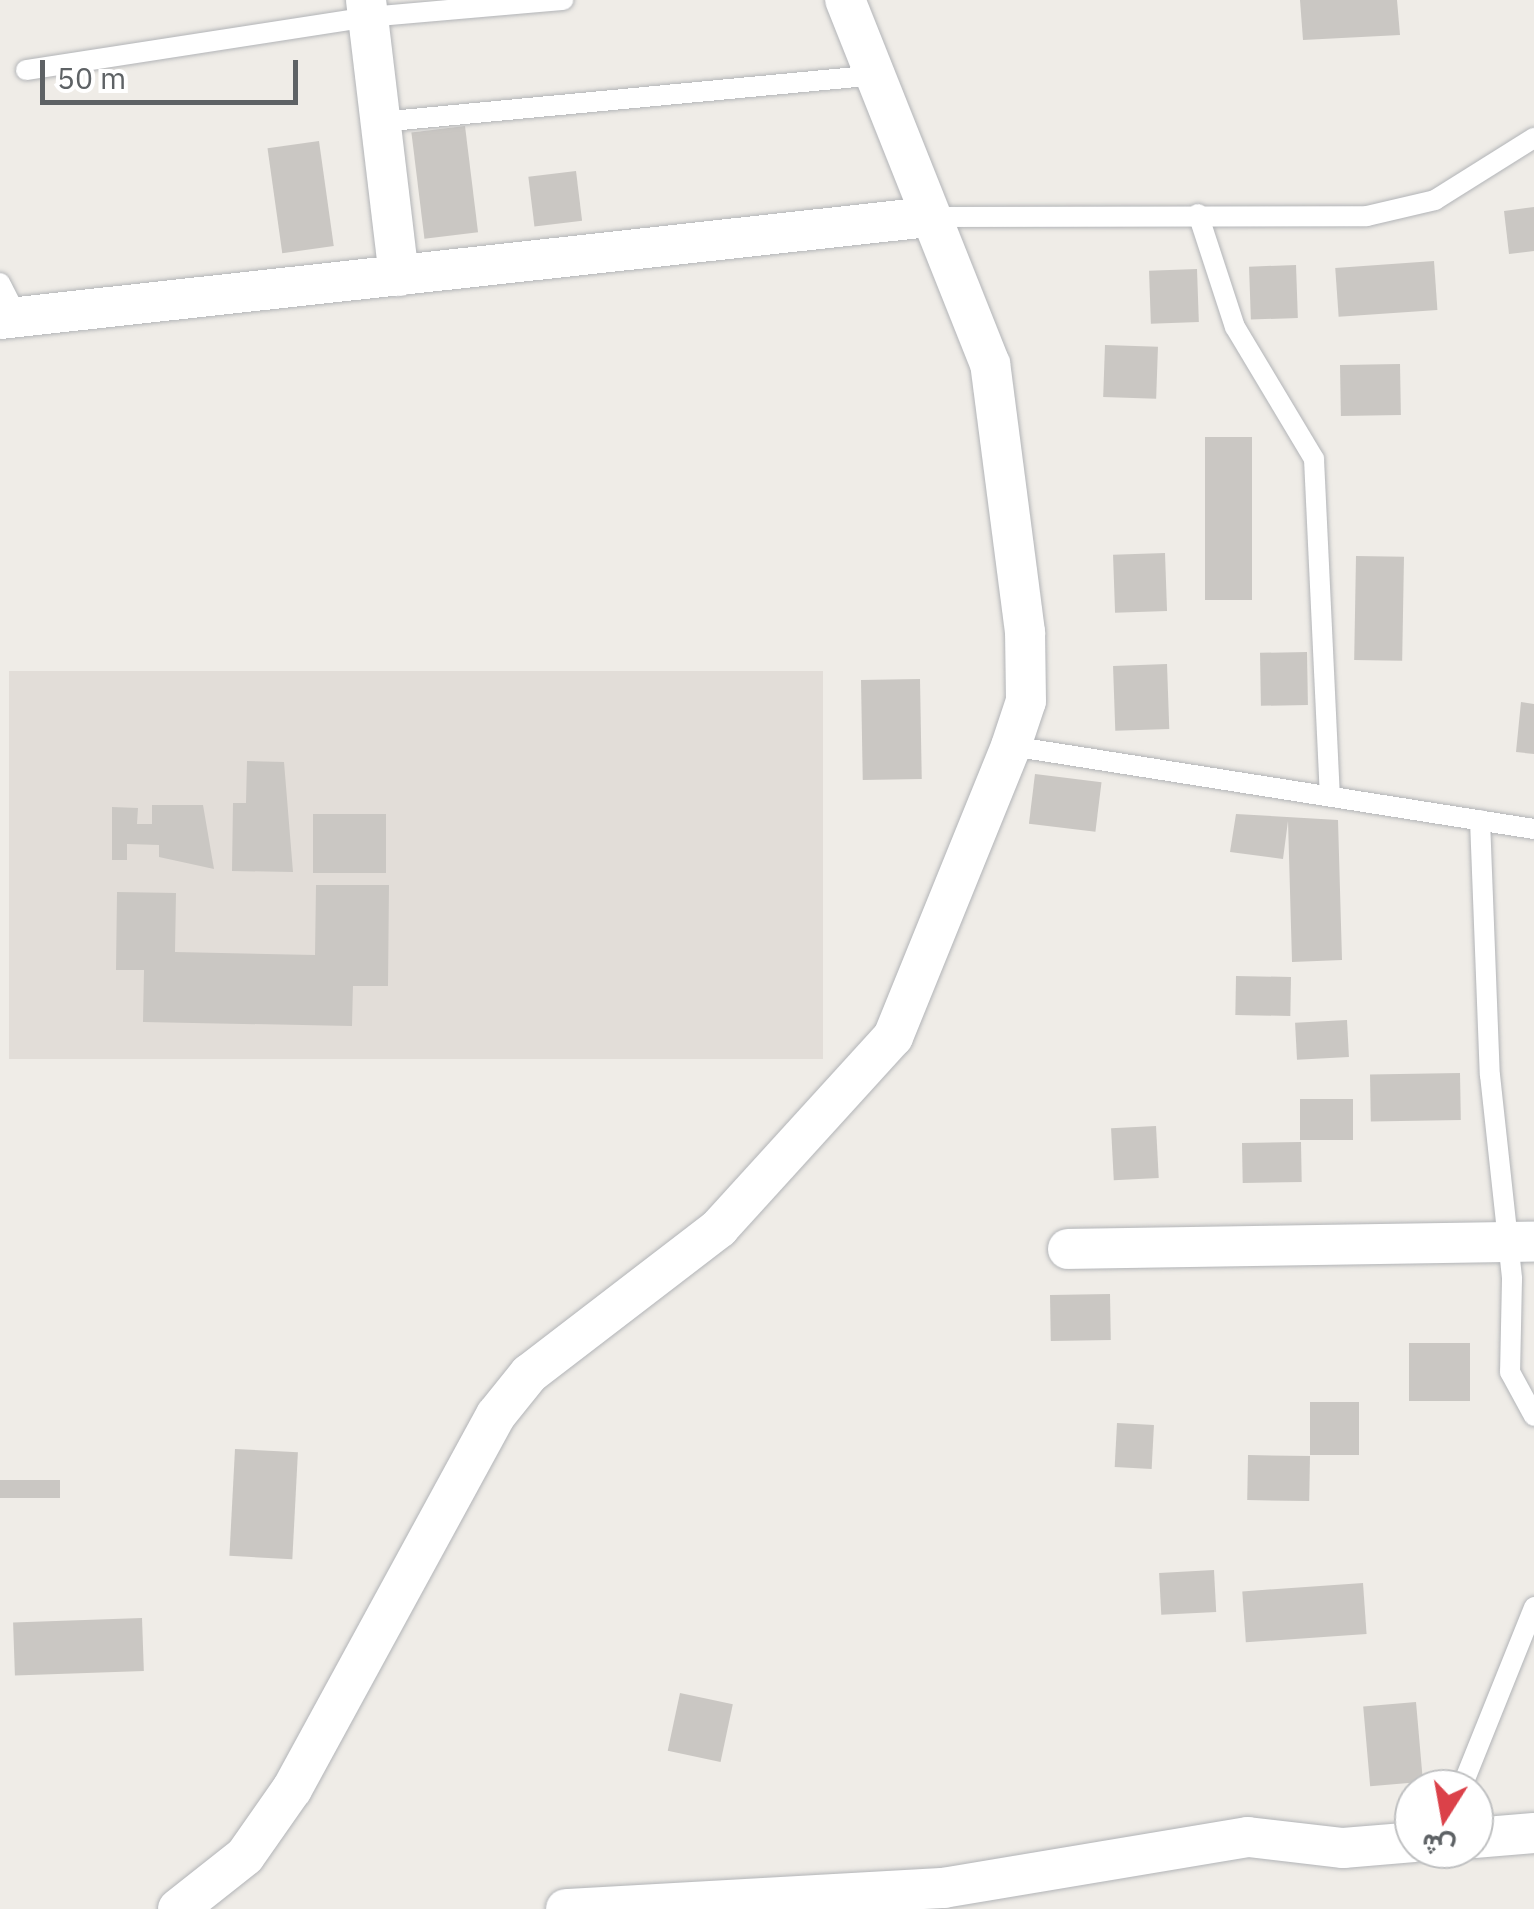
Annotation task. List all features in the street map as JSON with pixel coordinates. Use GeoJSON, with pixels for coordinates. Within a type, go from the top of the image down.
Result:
{"type":"FeatureCollection","features":[{"type":"Feature","properties":{"kind":"street"},"geometry":{"type":"LineString","coordinates":[[178,1909],[245,1856],[292,1790],[496,1415],[530,1374],[719,1228],[894,1037],[1012,746],[1026,701],[1025,632],[990,364],[928,217],[845,0]]}},
{"type":"Feature","properties":{"kind":"street"},"geometry":{"type":"LineString","coordinates":[[367,9],[399,276]]}},
{"type":"Feature","properties":{"kind":"street"},"geometry":{"type":"LineString","coordinates":[[6,306],[399,276],[928,217]]}},
{"type":"Feature","properties":{"kind":"street"},"geometry":{"type":"LineString","coordinates":[[1068,1249],[1521,1242]]}},
{"type":"Feature","properties":{"kind":"street"},"geometry":{"type":"LineString","coordinates":[[1494,1836],[1534,1833]]}},
{"type":"Feature","properties":{"kind":"street"},"geometry":{"type":"LineString","coordinates":[[566,1909],[943,1888],[1248,1838],[1343,1848],[1394,1844]]}},
{"type":"Feature","properties":{"kind":"lane"},"geometry":{"type":"LineString","coordinates":[[26,70],[367,9],[563,0]]}},
{"type":"Feature","properties":{"kind":"lane"},"geometry":{"type":"LineString","coordinates":[[380,122],[874,75]]}},
{"type":"Feature","properties":{"kind":"lane"},"geometry":{"type":"LineString","coordinates":[[928,217],[1198,214],[1336,218],[1435,200],[1534,138]]}},
{"type":"Feature","properties":{"kind":"lane"},"geometry":{"type":"LineString","coordinates":[[1198,214],[1235,327],[1314,459],[1330,795]]}},
{"type":"Feature","properties":{"kind":"lane"},"geometry":{"type":"LineString","coordinates":[[1012,746],[1534,830]]}},
{"type":"Feature","properties":{"kind":"lane"},"geometry":{"type":"LineString","coordinates":[[1480,820],[1490,1075],[1521,1242],[1510,1372],[1534,1416]]}},
{"type":"Feature","properties":{"kind":"lane"},"geometry":{"type":"LineString","coordinates":[[1469,1769],[1534,1607]]}},
{"type":"Feature","properties":{"kind":"lane"},"geometry":{"type":"LineString","coordinates":[[1343,1848],[1394,1831]]}},
{"type":"Feature","properties":{"kind":"shaded area"},"geometry":{"type":"Polygon","coordinates":[[[9,671],[823,671],[823,1059],[9,1059],[9,671]]]}},
{"type":"Feature","properties":{"kind":"building"},"geometry":{"type":"Polygon","coordinates":[[[1300,0],[1397,0],[1400,35],[1303,40],[1300,0]]]}},
{"type":"Feature","properties":{"kind":"building"},"geometry":{"type":"Polygon","coordinates":[[[465,126],[478,232],[424,239],[411,133],[465,126]]]}},
{"type":"Feature","properties":{"kind":"building"},"geometry":{"type":"Polygon","coordinates":[[[319,141],[334,246],[282,253],[268,148],[319,141]]]}},
{"type":"Feature","properties":{"kind":"building"},"geometry":{"type":"Polygon","coordinates":[[[576,171],[582,221],[534,226],[528,177],[576,171]]]}},
{"type":"Feature","properties":{"kind":"building"},"geometry":{"type":"Polygon","coordinates":[[[1534,207],[1534,251],[1509,254],[1504,211],[1534,207]]]}},
{"type":"Feature","properties":{"kind":"building"},"geometry":{"type":"Polygon","coordinates":[[[1434,261],[1437,310],[1339,317],[1335,268],[1434,261]]]}},
{"type":"Feature","properties":{"kind":"building"},"geometry":{"type":"Polygon","coordinates":[[[1296,265],[1298,318],[1251,320],[1249,267],[1296,265]]]}},
{"type":"Feature","properties":{"kind":"building"},"geometry":{"type":"Polygon","coordinates":[[[1197,269],[1199,322],[1151,324],[1149,271],[1197,269]]]}},
{"type":"Feature","properties":{"kind":"building"},"geometry":{"type":"Polygon","coordinates":[[[1105,345],[1158,347],[1156,399],[1103,397],[1105,345]]]}},
{"type":"Feature","properties":{"kind":"building"},"geometry":{"type":"Polygon","coordinates":[[[1400,364],[1401,415],[1341,416],[1340,365],[1400,364]]]}},
{"type":"Feature","properties":{"kind":"building"},"geometry":{"type":"Polygon","coordinates":[[[1205,437],[1252,437],[1252,600],[1205,600],[1205,437]]]}},
{"type":"Feature","properties":{"kind":"building"},"geometry":{"type":"Polygon","coordinates":[[[1165,553],[1167,611],[1115,613],[1113,555],[1165,553]]]}},
{"type":"Feature","properties":{"kind":"building"},"geometry":{"type":"Polygon","coordinates":[[[1356,556],[1404,557],[1402,661],[1354,660],[1356,556]]]}},
{"type":"Feature","properties":{"kind":"building"},"geometry":{"type":"Polygon","coordinates":[[[1307,652],[1308,705],[1261,706],[1260,653],[1307,652]]]}},
{"type":"Feature","properties":{"kind":"building"},"geometry":{"type":"Polygon","coordinates":[[[1167,664],[1169,729],[1115,731],[1113,666],[1167,664]]]}},
{"type":"Feature","properties":{"kind":"building"},"geometry":{"type":"Polygon","coordinates":[[[920,679],[922,779],[863,780],[861,680],[920,679]]]}},
{"type":"Feature","properties":{"kind":"building"},"geometry":{"type":"Polygon","coordinates":[[[1521,702],[1534,704],[1534,754],[1516,752],[1521,702]]]}},
{"type":"Feature","properties":{"kind":"building"},"geometry":{"type":"Polygon","coordinates":[[[247,761],[284,762],[293,872],[232,871],[233,803],[246,803],[247,761]]]}},
{"type":"Feature","properties":{"kind":"building"},"geometry":{"type":"Polygon","coordinates":[[[1035,774],[1102,782],[1095,832],[1029,824],[1035,774]]]}},
{"type":"Feature","properties":{"kind":"building"},"geometry":{"type":"Polygon","coordinates":[[[152,805],[203,805],[214,869],[159,857],[159,845],[127,844],[127,860],[112,860],[112,807],[138,808],[137,824],[152,824],[152,805]]]}},
{"type":"Feature","properties":{"kind":"building"},"geometry":{"type":"Polygon","coordinates":[[[313,814],[386,814],[386,873],[313,873],[313,814]]]}},
{"type":"Feature","properties":{"kind":"building"},"geometry":{"type":"Polygon","coordinates":[[[1236,814],[1338,820],[1342,960],[1292,962],[1288,821],[1283,859],[1230,852],[1236,814]]]}},
{"type":"Feature","properties":{"kind":"building"},"geometry":{"type":"Polygon","coordinates":[[[316,885],[389,885],[388,986],[353,986],[352,1026],[143,1022],[144,970],[116,970],[117,892],[176,893],[175,952],[315,955],[316,885]]]}},
{"type":"Feature","properties":{"kind":"building"},"geometry":{"type":"Polygon","coordinates":[[[1236,976],[1291,977],[1290,1016],[1235,1015],[1236,976]]]}},
{"type":"Feature","properties":{"kind":"building"},"geometry":{"type":"Polygon","coordinates":[[[1347,1020],[1349,1057],[1297,1060],[1295,1023],[1347,1020]]]}},
{"type":"Feature","properties":{"kind":"building"},"geometry":{"type":"Polygon","coordinates":[[[1460,1073],[1461,1120],[1371,1122],[1370,1075],[1460,1073]]]}},
{"type":"Feature","properties":{"kind":"building"},"geometry":{"type":"Polygon","coordinates":[[[1300,1099],[1353,1099],[1353,1140],[1300,1140],[1300,1099]]]}},
{"type":"Feature","properties":{"kind":"building"},"geometry":{"type":"Polygon","coordinates":[[[1156,1126],[1159,1178],[1114,1180],[1111,1128],[1156,1126]]]}},
{"type":"Feature","properties":{"kind":"building"},"geometry":{"type":"Polygon","coordinates":[[[1301,1142],[1302,1182],[1243,1183],[1242,1143],[1301,1142]]]}},
{"type":"Feature","properties":{"kind":"building"},"geometry":{"type":"Polygon","coordinates":[[[1110,1294],[1111,1340],[1051,1341],[1050,1295],[1110,1294]]]}},
{"type":"Feature","properties":{"kind":"building"},"geometry":{"type":"Polygon","coordinates":[[[1409,1343],[1470,1343],[1470,1401],[1409,1401],[1409,1343]]]}},
{"type":"Feature","properties":{"kind":"building"},"geometry":{"type":"Polygon","coordinates":[[[1310,1402],[1359,1402],[1359,1455],[1310,1455],[1310,1402]]]}},
{"type":"Feature","properties":{"kind":"building"},"geometry":{"type":"Polygon","coordinates":[[[1117,1423],[1154,1425],[1152,1469],[1115,1467],[1117,1423]]]}},
{"type":"Feature","properties":{"kind":"building"},"geometry":{"type":"Polygon","coordinates":[[[235,1449],[298,1452],[292,1559],[229,1556],[235,1449]]]}},
{"type":"Feature","properties":{"kind":"building"},"geometry":{"type":"Polygon","coordinates":[[[1248,1455],[1310,1456],[1309,1501],[1247,1500],[1248,1455]]]}},
{"type":"Feature","properties":{"kind":"building"},"geometry":{"type":"Polygon","coordinates":[[[0,1480],[60,1480],[60,1498],[0,1498],[0,1480]]]}},
{"type":"Feature","properties":{"kind":"building"},"geometry":{"type":"Polygon","coordinates":[[[1214,1570],[1216,1612],[1161,1615],[1159,1573],[1214,1570]]]}},
{"type":"Feature","properties":{"kind":"building"},"geometry":{"type":"Polygon","coordinates":[[[1363,1583],[1367,1634],[1246,1642],[1242,1591],[1363,1583]]]}},
{"type":"Feature","properties":{"kind":"building"},"geometry":{"type":"Polygon","coordinates":[[[142,1618],[144,1671],[15,1675],[13,1623],[142,1618]]]}},
{"type":"Feature","properties":{"kind":"building"},"geometry":{"type":"Polygon","coordinates":[[[680,1693],[733,1704],[721,1762],[668,1751],[680,1693]]]}},
{"type":"Feature","properties":{"kind":"building"},"geometry":{"type":"Polygon","coordinates":[[[1416,1702],[1422,1769],[1394,1769],[1394,1784],[1370,1786],[1363,1707],[1416,1702]]]}}]}
